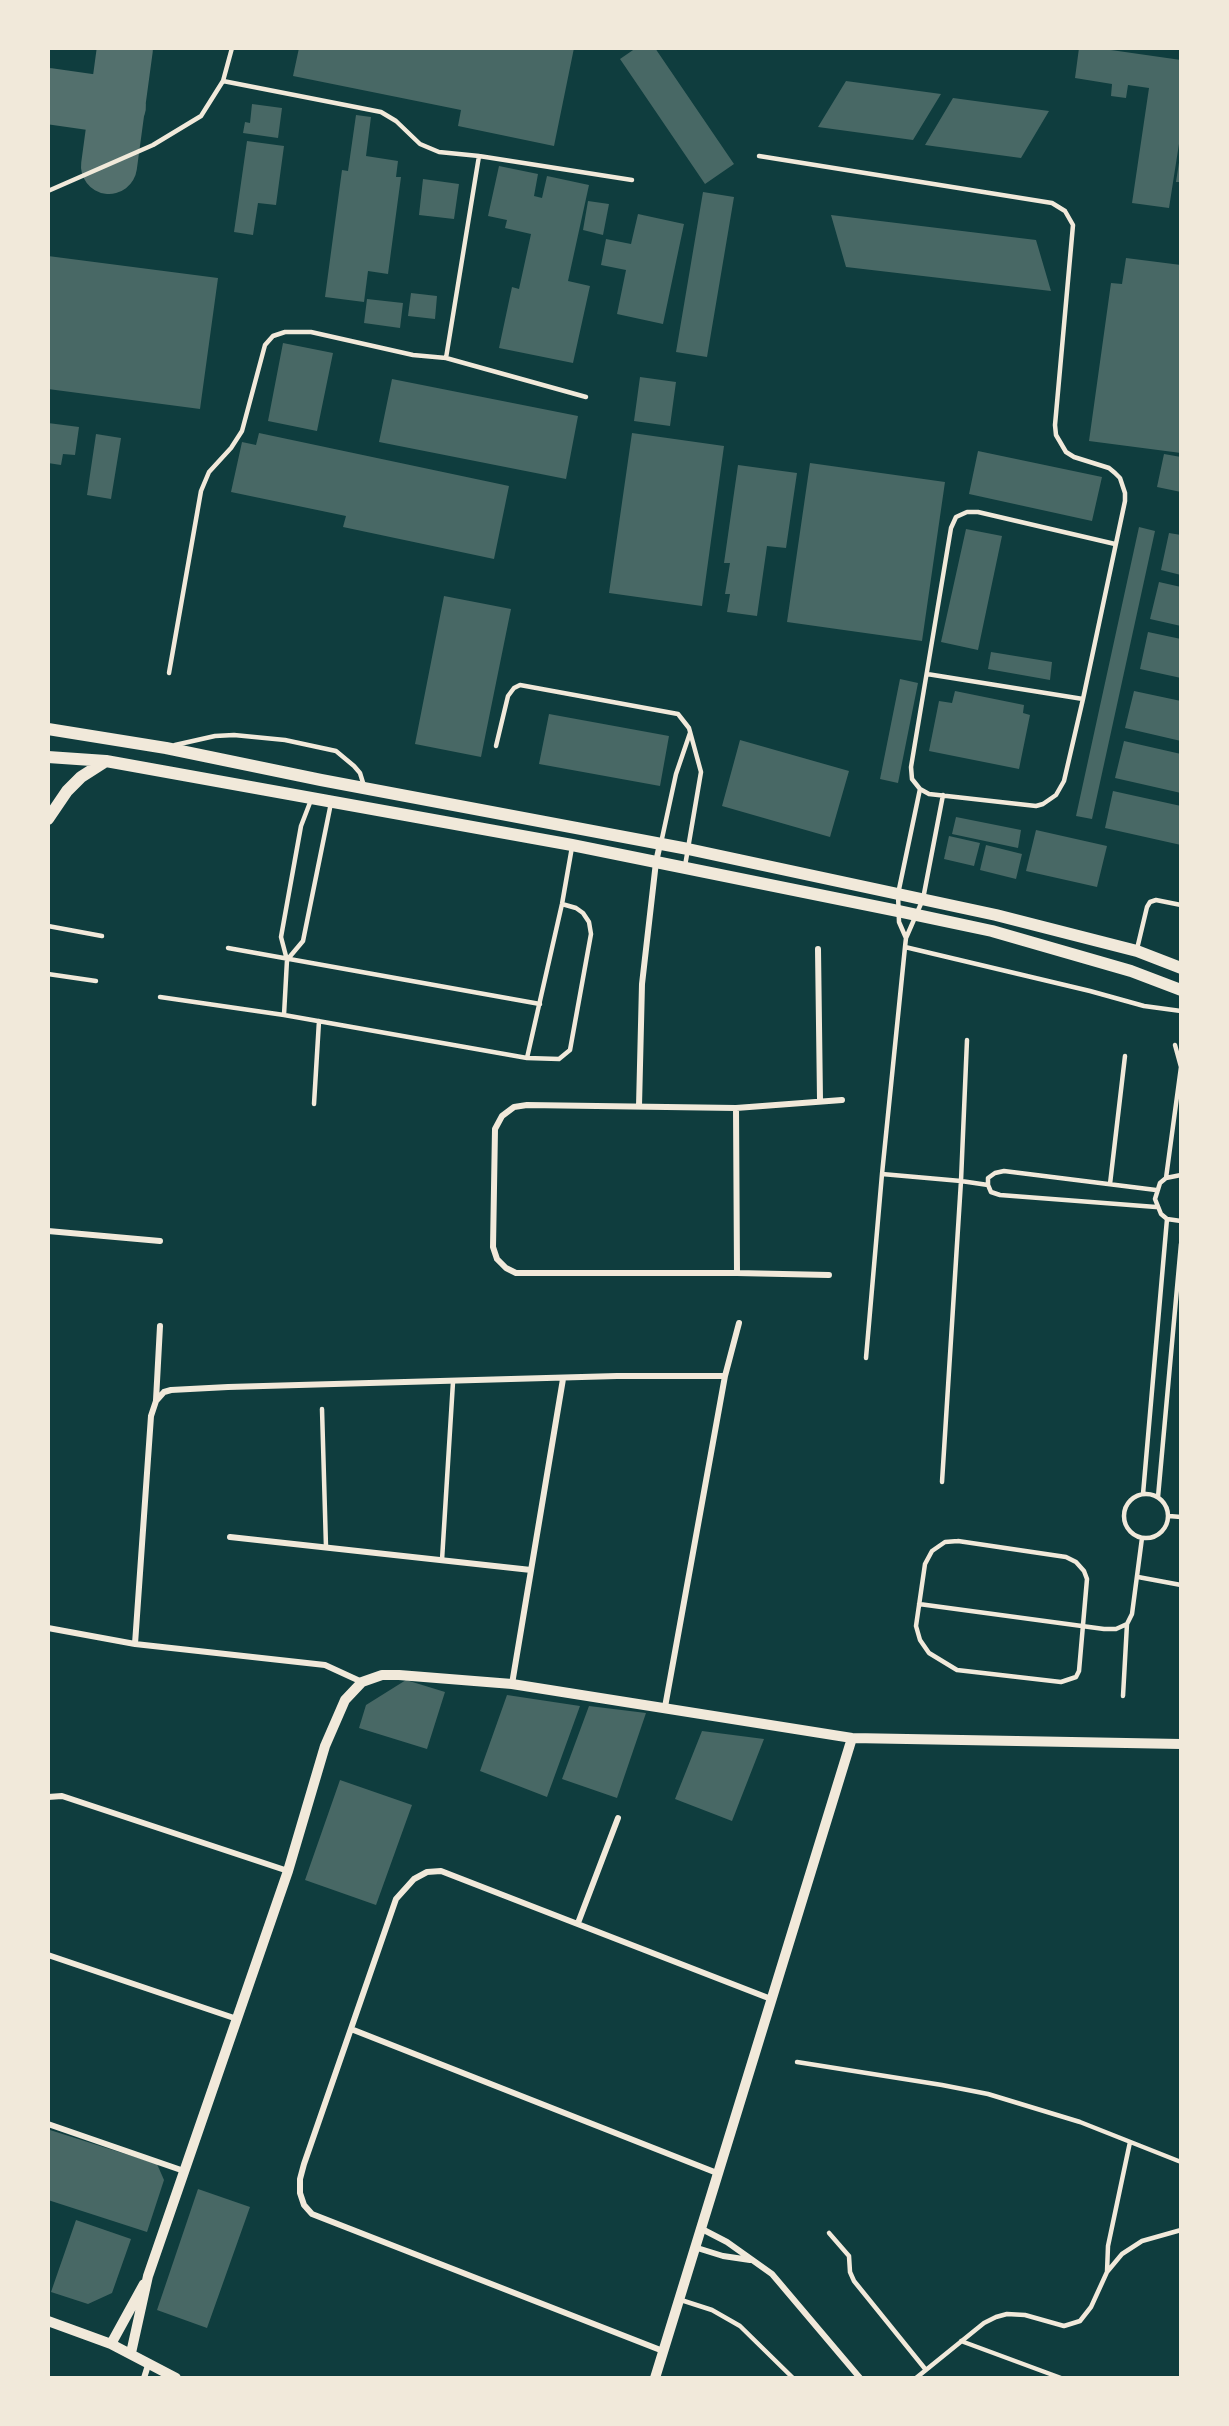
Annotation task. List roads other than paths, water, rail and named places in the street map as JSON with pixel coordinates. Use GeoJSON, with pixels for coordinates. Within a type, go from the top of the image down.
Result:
{"type":"FeatureCollection","features":[{"type":"Feature","properties":{"kind":"main road"},"geometry":{"type":"LineString","coordinates":[[48,729],[166,748],[321,780],[364,786],[688,849],[1050,928],[1137,951],[1181,968]]}},
{"type":"Feature","properties":{"kind":"main road"},"geometry":{"type":"LineString","coordinates":[[48,757],[106,761],[311,800],[572,845],[898,911],[992,931],[1131,971],[1181,990]]}},
{"type":"Feature","properties":{"kind":"main road"},"geometry":{"type":"LineString","coordinates":[[48,819],[67,791],[81,777],[106,761]]}},
{"type":"Feature","properties":{"kind":"main road"},"geometry":{"type":"LineString","coordinates":[[311,800],[321,780]]}},
{"type":"Feature","properties":{"kind":"main road"},"geometry":{"type":"LineString","coordinates":[[572,845],[575,826]]}},
{"type":"Feature","properties":{"kind":"street"},"geometry":{"type":"LineString","coordinates":[[639,1106],[642,984],[656,862],[661,844]]}},
{"type":"Feature","properties":{"kind":"street"},"geometry":{"type":"LineString","coordinates":[[818,949],[820,1100]]}},
{"type":"Feature","properties":{"kind":"street"},"geometry":{"type":"LineString","coordinates":[[829,1275],[516,1273],[506,1268],[497,1259],[493,1247],[495,1129],[502,1116],[514,1107],[527,1105],[736,1108],[842,1100]]}},
{"type":"Feature","properties":{"kind":"street"},"geometry":{"type":"LineString","coordinates":[[736,1108],[738,1273]]}},
{"type":"Feature","properties":{"kind":"street"},"geometry":{"type":"LineString","coordinates":[[48,1231],[160,1241]]}},
{"type":"Feature","properties":{"kind":"street"},"geometry":{"type":"LineString","coordinates":[[666,1707],[725,1376],[739,1323]]}},
{"type":"Feature","properties":{"kind":"street"},"geometry":{"type":"LineString","coordinates":[[135,1644],[151,1416],[156,1401],[160,1326]]}},
{"type":"Feature","properties":{"kind":"street"},"geometry":{"type":"LineString","coordinates":[[156,1401],[164,1392],[171,1390],[228,1387],[617,1376],[725,1376]]}},
{"type":"Feature","properties":{"kind":"street"},"geometry":{"type":"LineString","coordinates":[[512,1684],[563,1379]]}},
{"type":"Feature","properties":{"kind":"street"},"geometry":{"type":"LineString","coordinates":[[230,1537],[531,1570]]}},
{"type":"Feature","properties":{"kind":"street"},"geometry":{"type":"LineString","coordinates":[[48,1628],[135,1644],[325,1665],[362,1682]]}},
{"type":"Feature","properties":{"kind":"street"},"geometry":{"type":"LineString","coordinates":[[131,2353],[148,2276],[288,1872],[325,1746],[345,1700],[362,1682],[382,1675],[399,1675],[512,1684],[852,1738],[1181,1744]]}},
{"type":"Feature","properties":{"kind":"street"},"geometry":{"type":"LineString","coordinates":[[655,2378],[852,1738]]}},
{"type":"Feature","properties":{"kind":"street"},"geometry":{"type":"LineString","coordinates":[[48,1797],[62,1796],[288,1872]]}},
{"type":"Feature","properties":{"kind":"street"},"geometry":{"type":"LineString","coordinates":[[578,1923],[618,1818]]}},
{"type":"Feature","properties":{"kind":"street"},"geometry":{"type":"LineString","coordinates":[[663,2351],[312,2214],[304,2205],[300,2193],[300,2179],[396,1899],[414,1879],[427,1872],[441,1870],[771,1999]]}},
{"type":"Feature","properties":{"kind":"street"},"geometry":{"type":"LineString","coordinates":[[48,1955],[237,2019]]}},
{"type":"Feature","properties":{"kind":"street"},"geometry":{"type":"LineString","coordinates":[[351,2029],[717,2173]]}},
{"type":"Feature","properties":{"kind":"street"},"geometry":{"type":"LineString","coordinates":[[48,2124],[184,2171]]}},
{"type":"Feature","properties":{"kind":"street"},"geometry":{"type":"LineString","coordinates":[[700,2228],[727,2242],[781,2283],[860,2378]]}},
{"type":"Feature","properties":{"kind":"street"},"geometry":{"type":"LineString","coordinates":[[694,2247],[723,2256],[751,2260]]}},
{"type":"Feature","properties":{"kind":"street"},"geometry":{"type":"LineString","coordinates":[[111,2344],[148,2276]]}},
{"type":"Feature","properties":{"kind":"street"},"geometry":{"type":"LineString","coordinates":[[48,2321],[111,2344],[176,2378]]}},
{"type":"Feature","properties":{"kind":"street"},"geometry":{"type":"LineString","coordinates":[[144,2378],[149,2362]]}},
{"type":"Feature","properties":{"kind":"lane"},"geometry":{"type":"LineString","coordinates":[[48,191],[110,166],[183,128],[201,116],[223,81],[232,48]]}},
{"type":"Feature","properties":{"kind":"lane"},"geometry":{"type":"LineString","coordinates":[[223,81],[381,112],[396,121],[410,137],[429,149],[632,180]]}},
{"type":"Feature","properties":{"kind":"lane"},"geometry":{"type":"LineString","coordinates":[[446,358],[479,156]]}},
{"type":"Feature","properties":{"kind":"lane"},"geometry":{"type":"LineString","coordinates":[[759,156],[1045,201],[1065,211],[1073,225],[1055,425],[1056,435],[1066,452],[1074,458],[1109,468],[1120,478],[1125,501],[1064,781],[1050,800],[1028,807],[929,794],[920,789],[912,779],[911,767],[951,528],[961,514],[978,512],[1115,544]]}},
{"type":"Feature","properties":{"kind":"lane"},"geometry":{"type":"LineString","coordinates":[[170,673],[201,491],[209,472],[231,448],[242,431],[268,340],[279,333],[311,332],[412,355],[446,358],[586,397]]}},
{"type":"Feature","properties":{"kind":"lane"},"geometry":{"type":"LineString","coordinates":[[927,674],[1083,699]]}},
{"type":"Feature","properties":{"kind":"lane"},"geometry":{"type":"LineString","coordinates":[[496,746],[508,696],[514,688],[526,685],[672,712],[683,719],[690,733],[701,772],[684,868]]}},
{"type":"Feature","properties":{"kind":"lane"},"geometry":{"type":"LineString","coordinates":[[661,844],[676,774],[690,733]]}},
{"type":"Feature","properties":{"kind":"lane"},"geometry":{"type":"LineString","coordinates":[[166,748],[224,736],[285,740],[336,751],[360,773],[364,786]]}},
{"type":"Feature","properties":{"kind":"lane"},"geometry":{"type":"LineString","coordinates":[[906,938],[899,922],[898,894],[920,789]]}},
{"type":"Feature","properties":{"kind":"lane"},"geometry":{"type":"LineString","coordinates":[[866,1358],[906,938],[923,899],[943,795]]}},
{"type":"Feature","properties":{"kind":"lane"},"geometry":{"type":"LineString","coordinates":[[284,1015],[287,960],[281,937],[302,826],[311,800]]}},
{"type":"Feature","properties":{"kind":"lane"},"geometry":{"type":"LineString","coordinates":[[287,960],[303,941],[331,803]]}},
{"type":"Feature","properties":{"kind":"lane"},"geometry":{"type":"LineString","coordinates":[[527,1058],[562,904],[572,845]]}},
{"type":"Feature","properties":{"kind":"lane"},"geometry":{"type":"LineString","coordinates":[[1137,951],[1148,904],[1156,900],[1181,905]]}},
{"type":"Feature","properties":{"kind":"lane"},"geometry":{"type":"LineString","coordinates":[[160,997],[284,1015],[527,1058],[559,1059],[570,1050],[591,934],[590,922],[583,913],[576,908],[562,904]]}},
{"type":"Feature","properties":{"kind":"lane"},"geometry":{"type":"LineString","coordinates":[[48,927],[102,936]]}},
{"type":"Feature","properties":{"kind":"lane"},"geometry":{"type":"LineString","coordinates":[[905,947],[1144,1006],[1181,1011]]}},
{"type":"Feature","properties":{"kind":"lane"},"geometry":{"type":"LineString","coordinates":[[228,948],[540,1004]]}},
{"type":"Feature","properties":{"kind":"lane"},"geometry":{"type":"LineString","coordinates":[[48,974],[96,981]]}},
{"type":"Feature","properties":{"kind":"lane"},"geometry":{"type":"LineString","coordinates":[[314,1104],[319,1021]]}},
{"type":"Feature","properties":{"kind":"lane"},"geometry":{"type":"LineString","coordinates":[[942,1482],[961,1181],[967,1040]]}},
{"type":"Feature","properties":{"kind":"lane"},"geometry":{"type":"LineString","coordinates":[[1175,1045],[1181,1067],[1166,1178],[1156,1191],[1156,1207],[1167,1219],[1181,1221]]}},
{"type":"Feature","properties":{"kind":"lane"},"geometry":{"type":"LineString","coordinates":[[1110,1184],[1125,1056]]}},
{"type":"Feature","properties":{"kind":"lane"},"geometry":{"type":"LineString","coordinates":[[1156,1191],[1004,1171],[988,1178],[991,1192],[1000,1195],[1156,1207]]}},
{"type":"Feature","properties":{"kind":"lane"},"geometry":{"type":"LineString","coordinates":[[882,1174],[988,1185]]}},
{"type":"Feature","properties":{"kind":"lane"},"geometry":{"type":"LineString","coordinates":[[1166,1178],[1181,1174]]}},
{"type":"Feature","properties":{"kind":"lane"},"geometry":{"type":"LineString","coordinates":[[1143,1494],[1167,1219]]}},
{"type":"Feature","properties":{"kind":"lane"},"geometry":{"type":"LineString","coordinates":[[1158,1497],[1181,1244]]}},
{"type":"Feature","properties":{"kind":"lane"},"geometry":{"type":"LineString","coordinates":[[442,1560],[453,1382]]}},
{"type":"Feature","properties":{"kind":"lane"},"geometry":{"type":"LineString","coordinates":[[322,1409],[326,1547]]}},
{"type":"Feature","properties":{"kind":"lane"},"geometry":{"type":"LineString","coordinates":[[1143,1494],[1158,1497],[1164,1502],[1169,1516],[1163,1531],[1150,1538],[1142,1538],[1128,1530],[1123,1516],[1129,1501],[1143,1494]]}},
{"type":"Feature","properties":{"kind":"lane"},"geometry":{"type":"LineString","coordinates":[[1169,1516],[1181,1517]]}},
{"type":"Feature","properties":{"kind":"lane"},"geometry":{"type":"LineString","coordinates":[[1123,1696],[1127,1624],[1132,1614],[1142,1538]]}},
{"type":"Feature","properties":{"kind":"lane"},"geometry":{"type":"LineString","coordinates":[[958,1541],[1066,1557],[1076,1562],[1087,1579],[1083,1626],[1079,1671],[1076,1677],[1068,1681],[957,1670],[929,1653],[920,1640],[916,1626],[925,1564],[932,1551],[945,1542],[958,1541]]}},
{"type":"Feature","properties":{"kind":"lane"},"geometry":{"type":"LineString","coordinates":[[1138,1577],[1181,1585]]}},
{"type":"Feature","properties":{"kind":"lane"},"geometry":{"type":"LineString","coordinates":[[919,1604],[1083,1626],[1116,1629],[1127,1624]]}},
{"type":"Feature","properties":{"kind":"lane"},"geometry":{"type":"LineString","coordinates":[[797,2062],[988,2094],[1071,2119],[1181,2162]]}},
{"type":"Feature","properties":{"kind":"lane"},"geometry":{"type":"LineString","coordinates":[[1107,2272],[1108,2246],[1130,2142]]}},
{"type":"Feature","properties":{"kind":"lane"},"geometry":{"type":"LineString","coordinates":[[917,2377],[984,2323],[1007,2314],[1025,2315],[1064,2326],[1080,2321],[1091,2307],[1107,2272],[1122,2254],[1153,2237],[1181,2230]]}},
{"type":"Feature","properties":{"kind":"lane"},"geometry":{"type":"LineString","coordinates":[[829,2232],[849,2256],[850,2272],[854,2281],[926,2370]]}},
{"type":"Feature","properties":{"kind":"lane"},"geometry":{"type":"LineString","coordinates":[[679,2299],[712,2310],[740,2326],[793,2378]]}},
{"type":"Feature","properties":{"kind":"lane"},"geometry":{"type":"LineString","coordinates":[[961,2341],[1061,2378]]}}]}
